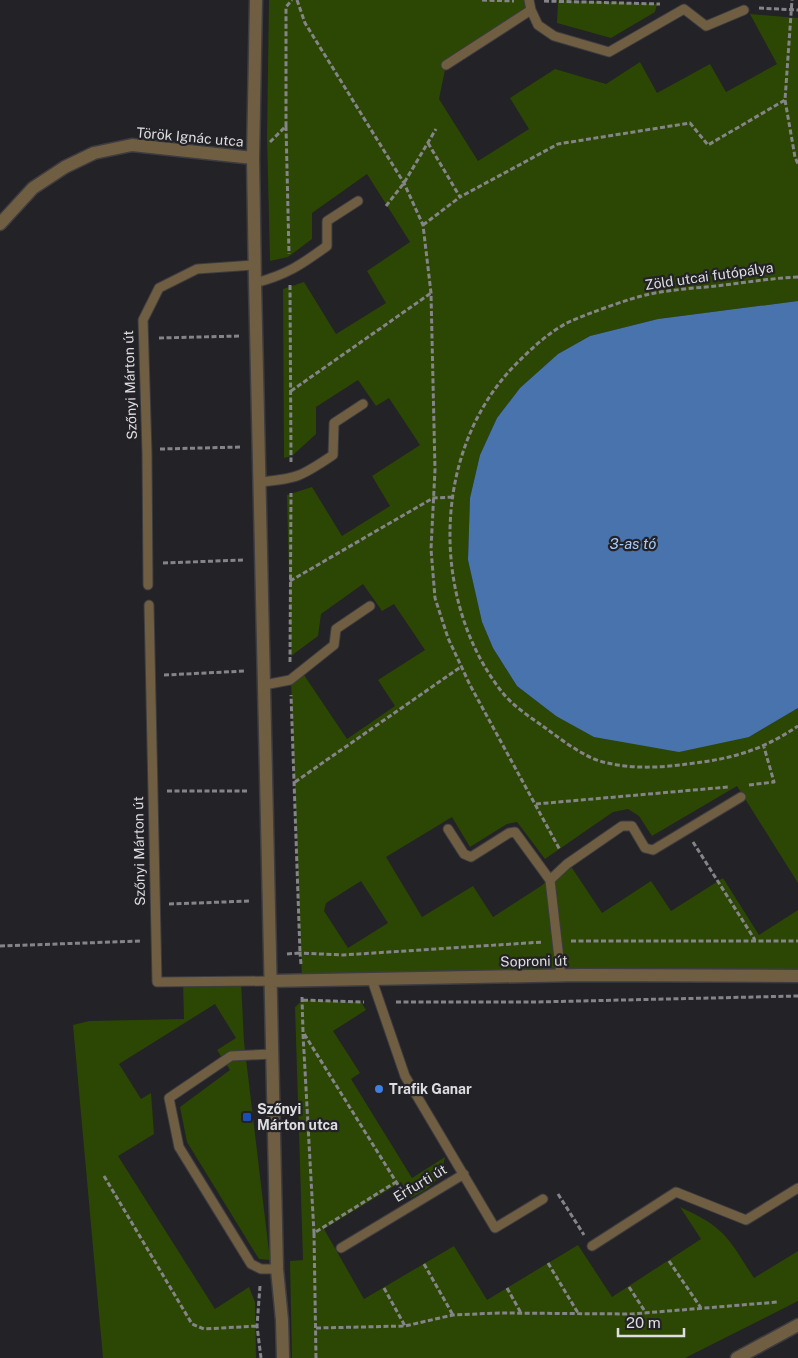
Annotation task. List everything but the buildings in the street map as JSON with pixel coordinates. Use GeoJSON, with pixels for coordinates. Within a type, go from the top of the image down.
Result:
{"type":"FeatureCollection","features":[{"type":"Feature","properties":{"kind":"street"},"geometry":{"type":"LineString","coordinates":[[256,0],[253,158],[254,265],[277,1269],[282,1320],[283,1358]]}},
{"type":"Feature","properties":{"kind":"street","name":"Török Ignác utca"},"geometry":{"type":"LineString","coordinates":[[0,224],[33,188],[65,167],[94,154],[132,145],[253,158]]}},
{"type":"Feature","properties":{"kind":"street","name":"Soproni út"},"geometry":{"type":"LineString","coordinates":[[270,981],[561,976],[798,976]]}},
{"type":"Feature","properties":{"kind":"street"},"geometry":{"type":"LineString","coordinates":[[737,1358],[798,1325]]}},
{"type":"Feature","properties":{"kind":"lane"},"geometry":{"type":"LineString","coordinates":[[446,64],[530,4],[538,25],[554,36],[609,52],[684,9],[706,26],[744,10]]}},
{"type":"Feature","properties":{"kind":"lane"},"geometry":{"type":"LineString","coordinates":[[255,283],[280,277],[296,269],[327,246],[327,221],[358,201]]}},
{"type":"Feature","properties":{"kind":"lane","name":"Szőnyi Márton út"},"geometry":{"type":"LineString","coordinates":[[148,585],[147,449],[143,320],[159,288],[197,269],[254,265]]}},
{"type":"Feature","properties":{"kind":"lane"},"geometry":{"type":"LineString","coordinates":[[259,482],[291,479],[304,475],[333,455],[334,423],[363,404]]}},
{"type":"Feature","properties":{"kind":"lane","name":"Szőnyi Márton út"},"geometry":{"type":"LineString","coordinates":[[149,605],[157,982],[270,981]]}},
{"type":"Feature","properties":{"kind":"lane"},"geometry":{"type":"LineString","coordinates":[[264,685],[290,680],[302,672],[334,645],[336,629],[370,606]]}},
{"type":"Feature","properties":{"kind":"lane"},"geometry":{"type":"LineString","coordinates":[[550,880],[567,864],[622,826],[632,826],[645,848],[653,850],[741,797]]}},
{"type":"Feature","properties":{"kind":"lane"},"geometry":{"type":"LineString","coordinates":[[448,829],[464,854],[471,857],[509,833],[515,832],[519,835],[550,880],[561,976]]}},
{"type":"Feature","properties":{"kind":"lane"},"geometry":{"type":"LineString","coordinates":[[372,980],[405,1076],[464,1174]]}},
{"type":"Feature","properties":{"kind":"lane"},"geometry":{"type":"LineString","coordinates":[[272,1054],[231,1056],[170,1098],[179,1147],[246,1256],[252,1264],[261,1269],[277,1269]]}},
{"type":"Feature","properties":{"kind":"lane","name":"Erfurti út"},"geometry":{"type":"LineString","coordinates":[[341,1248],[464,1174],[495,1228],[543,1199]]}},
{"type":"Feature","properties":{"kind":"lane"},"geometry":{"type":"LineString","coordinates":[[592,1246],[676,1192],[746,1220],[798,1188]]}},
{"type":"Feature","properties":{"kind":"path"},"geometry":{"type":"LineString","coordinates":[[253,158],[286,126],[286,6],[292,0]]}},
{"type":"Feature","properties":{"kind":"path"},"geometry":{"type":"LineString","coordinates":[[297,0],[305,23],[404,182],[423,225],[431,293],[435,470],[431,549],[435,598],[448,638],[567,864]]}},
{"type":"Feature","properties":{"kind":"path"},"geometry":{"type":"LineString","coordinates":[[482,0],[530,4]]}},
{"type":"Feature","properties":{"kind":"path"},"geometry":{"type":"LineString","coordinates":[[792,0],[785,100],[795,157],[798,164]]}},
{"type":"Feature","properties":{"kind":"path"},"geometry":{"type":"LineString","coordinates":[[423,225],[460,197],[558,144],[690,123],[708,144],[785,100]]}},
{"type":"Feature","properties":{"kind":"path"},"geometry":{"type":"LineString","coordinates":[[386,206],[404,182],[436,129]]}},
{"type":"Feature","properties":{"kind":"path"},"geometry":{"type":"LineString","coordinates":[[428,143],[460,197]]}},
{"type":"Feature","properties":{"kind":"path","name":"Zöld utcai futópálya"},"geometry":{"type":"LineString","coordinates":[[798,277],[649,294],[570,322],[547,337],[506,375],[485,402],[461,454],[451,513],[455,586],[464,625],[484,666],[504,694],[534,720],[569,745],[602,762],[637,767],[673,766],[743,755],[764,747],[798,726]]}},
{"type":"Feature","properties":{"kind":"path"},"geometry":{"type":"LineString","coordinates":[[290,391],[431,293]]}},
{"type":"Feature","properties":{"kind":"path"},"geometry":{"type":"LineString","coordinates":[[143,339],[238,336]]}},
{"type":"Feature","properties":{"kind":"path"},"geometry":{"type":"LineString","coordinates":[[147,449],[241,447]]}},
{"type":"Feature","properties":{"kind":"path"},"geometry":{"type":"LineString","coordinates":[[290,581],[433,498],[454,498]]}},
{"type":"Feature","properties":{"kind":"path"},"geometry":{"type":"LineString","coordinates":[[147,564],[243,560]]}},
{"type":"Feature","properties":{"kind":"path"},"geometry":{"type":"LineString","coordinates":[[294,782],[462,666]]}},
{"type":"Feature","properties":{"kind":"path"},"geometry":{"type":"LineString","coordinates":[[151,676],[246,671]]}},
{"type":"Feature","properties":{"kind":"path"},"geometry":{"type":"LineString","coordinates":[[747,785],[774,782],[764,747]]}},
{"type":"Feature","properties":{"kind":"path"},"geometry":{"type":"LineString","coordinates":[[536,804],[734,786]]}},
{"type":"Feature","properties":{"kind":"path"},"geometry":{"type":"LineString","coordinates":[[153,790],[248,791]]}},
{"type":"Feature","properties":{"kind":"path"},"geometry":{"type":"LineString","coordinates":[[686,830],[755,941]]}},
{"type":"Feature","properties":{"kind":"path"},"geometry":{"type":"LineString","coordinates":[[156,905],[251,902]]}},
{"type":"Feature","properties":{"kind":"path"},"geometry":{"type":"LineString","coordinates":[[0,946],[156,940]]}},
{"type":"Feature","properties":{"kind":"path"},"geometry":{"type":"LineString","coordinates":[[302,980],[314,1233]]}},
{"type":"Feature","properties":{"kind":"path"},"geometry":{"type":"LineString","coordinates":[[302,1000],[536,1002],[798,996]]}},
{"type":"Feature","properties":{"kind":"path"},"geometry":{"type":"LineString","coordinates":[[303,1032],[411,1206]]}},
{"type":"Feature","properties":{"kind":"path"},"geometry":{"type":"LineString","coordinates":[[104,1176],[192,1324],[204,1329],[257,1326]]}},
{"type":"Feature","properties":{"kind":"path"},"geometry":{"type":"LineString","coordinates":[[543,1199],[556,1190],[592,1246]]}},
{"type":"Feature","properties":{"kind":"path"},"geometry":{"type":"LineString","coordinates":[[669,1261],[701,1308]]}},
{"type":"Feature","properties":{"kind":"path"},"geometry":{"type":"LineString","coordinates":[[548,1263],[579,1314]]}},
{"type":"Feature","properties":{"kind":"path"},"geometry":{"type":"LineString","coordinates":[[424,1264],[453,1315]]}},
{"type":"Feature","properties":{"kind":"path"},"geometry":{"type":"LineString","coordinates":[[628,1287],[646,1313]]}},
{"type":"Feature","properties":{"kind":"path"},"geometry":{"type":"LineString","coordinates":[[384,1288],[405,1326]]}},
{"type":"Feature","properties":{"kind":"path"},"geometry":{"type":"LineString","coordinates":[[506,1288],[521,1313]]}},
{"type":"Feature","properties":{"kind":"path"},"geometry":{"type":"LineString","coordinates":[[316,1358],[316,1328],[405,1326],[453,1315],[646,1313],[778,1302]]}},
{"type":"Feature","properties":{"kind":"green space"},"geometry":{"type":"Polygon","coordinates":[[[269,0],[529,0],[531,10],[446,65],[439,99],[478,161],[529,129],[510,98],[555,69],[606,84],[640,62],[657,93],[710,64],[726,92],[777,64],[750,14],[798,18],[798,301],[658,319],[590,336],[558,354],[520,388],[497,418],[480,455],[470,498],[468,560],[482,622],[493,648],[517,686],[556,716],[749,737],[798,708],[798,883],[737,786],[652,836],[639,816],[628,809],[613,812],[545,859],[517,822],[507,824],[470,847],[452,817],[386,857],[422,917],[473,886],[493,917],[541,886],[567,864],[572,868],[602,913],[651,881],[671,911],[723,878],[759,935],[798,910],[798,976],[302,980],[291,680],[302,672],[347,739],[395,706],[378,680],[425,650],[394,604],[382,611],[363,584],[321,614],[318,636],[291,656],[287,495],[312,487],[342,536],[390,506],[372,476],[420,445],[389,398],[376,406],[358,380],[316,407],[316,434],[292,456],[284,458],[283,289],[304,282],[336,334],[386,303],[367,271],[410,242],[367,174],[312,213],[312,239],[288,257],[270,261],[267,136],[269,0]],[[361,881],[326,903],[324,911],[348,948],[388,923],[361,881]]]}},
{"type":"Feature","properties":{"kind":"green space"},"geometry":{"type":"Polygon","coordinates":[[[558,0],[657,4],[655,12],[611,38],[557,23],[558,0]]]}},
{"type":"Feature","properties":{"kind":"green space"},"geometry":{"type":"Polygon","coordinates":[[[241,981],[244,1042],[270,1260],[259,1259],[187,1142],[180,1107],[230,1070],[217,1050],[236,1038],[215,1004],[119,1064],[141,1099],[151,1093],[154,1134],[118,1156],[215,1309],[249,1287],[255,1302],[256,1358],[103,1358],[73,1025],[89,1021],[184,1019],[183,982],[241,981]]]}},
{"type":"Feature","properties":{"kind":"green space"},"geometry":{"type":"Polygon","coordinates":[[[303,1000],[361,1002],[366,1010],[333,1031],[360,1073],[351,1079],[412,1178],[445,1157],[438,1178],[419,1194],[411,1198],[401,1182],[324,1229],[364,1299],[454,1246],[487,1300],[578,1245],[612,1297],[701,1239],[680,1207],[717,1228],[731,1243],[754,1278],[798,1251],[798,1301],[685,1358],[292,1358],[290,1261],[303,1260],[295,1007],[303,1000]]]}},
{"type":"Feature","properties":{"kind":"water","name":"3-as tó"},"geometry":{"type":"Polygon","coordinates":[[[798,301],[798,708],[749,737],[679,752],[594,737],[556,716],[517,686],[493,648],[482,622],[468,560],[470,498],[480,455],[497,418],[520,388],[558,354],[590,336],[658,319],[798,301]]]}},
{"type":"Feature","properties":{"kind":"place","name":"Trafik Ganar"},"geometry":{"type":"Point","coordinates":[379,1089]}},
{"type":"Feature","properties":{"kind":"place","name":"Szőnyi Márton utca"},"geometry":{"type":"Point","coordinates":[247,1117]}}]}
